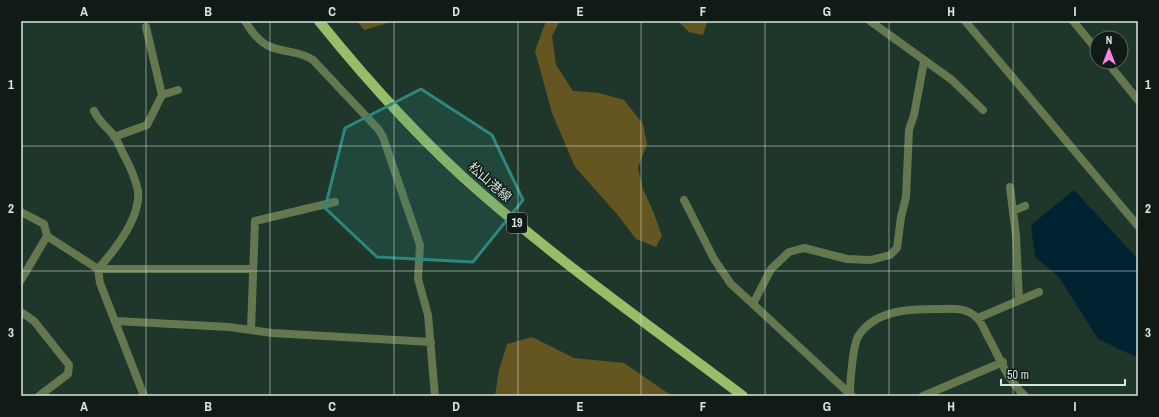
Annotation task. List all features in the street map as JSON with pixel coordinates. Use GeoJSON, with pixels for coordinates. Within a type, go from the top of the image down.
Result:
{"type":"FeatureCollection","features":[{"type":"Feature","properties":{"kind":"main road","name":"松山港線"},"geometry":{"type":"LineString","coordinates":[[319,21],[394,109],[482,194],[547,247],[743,396]]}},
{"type":"Feature","properties":{"kind":"street"},"geometry":{"type":"LineString","coordinates":[[245,21],[259,39],[271,47],[304,54],[313,60],[379,130],[383,137],[420,245],[418,279],[426,303],[431,342],[435,396]]}},
{"type":"Feature","properties":{"kind":"street"},"geometry":{"type":"LineString","coordinates":[[870,21],[952,80],[983,110]]}},
{"type":"Feature","properties":{"kind":"street"},"geometry":{"type":"LineString","coordinates":[[965,21],[1138,226]]}},
{"type":"Feature","properties":{"kind":"street"},"geometry":{"type":"LineString","coordinates":[[1073,21],[1089,40]]}},
{"type":"Feature","properties":{"kind":"street"},"geometry":{"type":"LineString","coordinates":[[114,137],[147,125],[162,95],[146,27]]}},
{"type":"Feature","properties":{"kind":"street"},"geometry":{"type":"LineString","coordinates":[[753,304],[771,270],[789,252],[804,248],[847,259],[872,260],[890,255],[897,248],[901,217],[906,197],[908,130],[914,115],[924,61]]}},
{"type":"Feature","properties":{"kind":"street"},"geometry":{"type":"LineString","coordinates":[[1113,70],[1138,100]]}},
{"type":"Feature","properties":{"kind":"street"},"geometry":{"type":"LineString","coordinates":[[162,95],[178,90]]}},
{"type":"Feature","properties":{"kind":"street"},"geometry":{"type":"LineString","coordinates":[[94,111],[98,121],[114,137],[133,175],[138,191],[138,206],[125,235],[111,255],[98,269]]}},
{"type":"Feature","properties":{"kind":"street"},"geometry":{"type":"LineString","coordinates":[[1010,187],[1016,236],[1019,300]]}},
{"type":"Feature","properties":{"kind":"street"},"geometry":{"type":"LineString","coordinates":[[684,200],[714,259],[731,284],[851,395]]}},
{"type":"Feature","properties":{"kind":"street"},"geometry":{"type":"LineString","coordinates":[[251,330],[255,221],[335,202]]}},
{"type":"Feature","properties":{"kind":"street"},"geometry":{"type":"LineString","coordinates":[[1013,211],[1025,206]]}},
{"type":"Feature","properties":{"kind":"street"},"geometry":{"type":"LineString","coordinates":[[21,212],[44,224],[48,236],[98,269],[253,270]]}},
{"type":"Feature","properties":{"kind":"street"},"geometry":{"type":"LineString","coordinates":[[21,280],[48,236]]}},
{"type":"Feature","properties":{"kind":"street"},"geometry":{"type":"LineString","coordinates":[[98,269],[100,283],[144,396]]}},
{"type":"Feature","properties":{"kind":"street"},"geometry":{"type":"LineString","coordinates":[[978,318],[1039,292]]}},
{"type":"Feature","properties":{"kind":"street"},"geometry":{"type":"LineString","coordinates":[[851,395],[850,378],[858,336],[868,324],[887,314],[912,309],[966,309],[978,318],[1016,387],[1025,396]]}},
{"type":"Feature","properties":{"kind":"street"},"geometry":{"type":"LineString","coordinates":[[21,312],[34,321],[69,365],[68,374],[39,396]]}},
{"type":"Feature","properties":{"kind":"street"},"geometry":{"type":"LineString","coordinates":[[116,321],[229,327],[272,334],[431,342]]}},
{"type":"Feature","properties":{"kind":"street"},"geometry":{"type":"LineString","coordinates":[[923,396],[1003,362]]}},
{"type":"Feature","properties":{"kind":"highlighted area"},"geometry":{"type":"Polygon","coordinates":[[[421,89],[492,135],[523,200],[473,262],[377,257],[325,208],[345,128],[421,89]]]}},
{"type":"Feature","properties":{"kind":"shaded area"},"geometry":{"type":"Polygon","coordinates":[[[357,21],[394,21],[364,30],[357,21]]]}},
{"type":"Feature","properties":{"kind":"shaded area"},"geometry":{"type":"Polygon","coordinates":[[[546,21],[560,21],[552,36],[556,65],[573,91],[599,93],[624,100],[643,124],[647,144],[638,168],[643,189],[662,236],[656,247],[636,239],[617,214],[575,167],[552,113],[535,51],[546,21]]]}},
{"type":"Feature","properties":{"kind":"shaded area"},"geometry":{"type":"Polygon","coordinates":[[[678,21],[707,21],[707,23],[703,35],[689,32],[678,21]]]}},
{"type":"Feature","properties":{"kind":"shaded area"},"geometry":{"type":"Polygon","coordinates":[[[532,337],[574,358],[624,363],[672,396],[495,396],[499,370],[507,344],[532,337]]]}},
{"type":"Feature","properties":{"kind":"water"},"geometry":{"type":"Polygon","coordinates":[[[1074,190],[1138,259],[1138,358],[1098,339],[1059,277],[1035,257],[1031,225],[1074,190]]]}}]}
